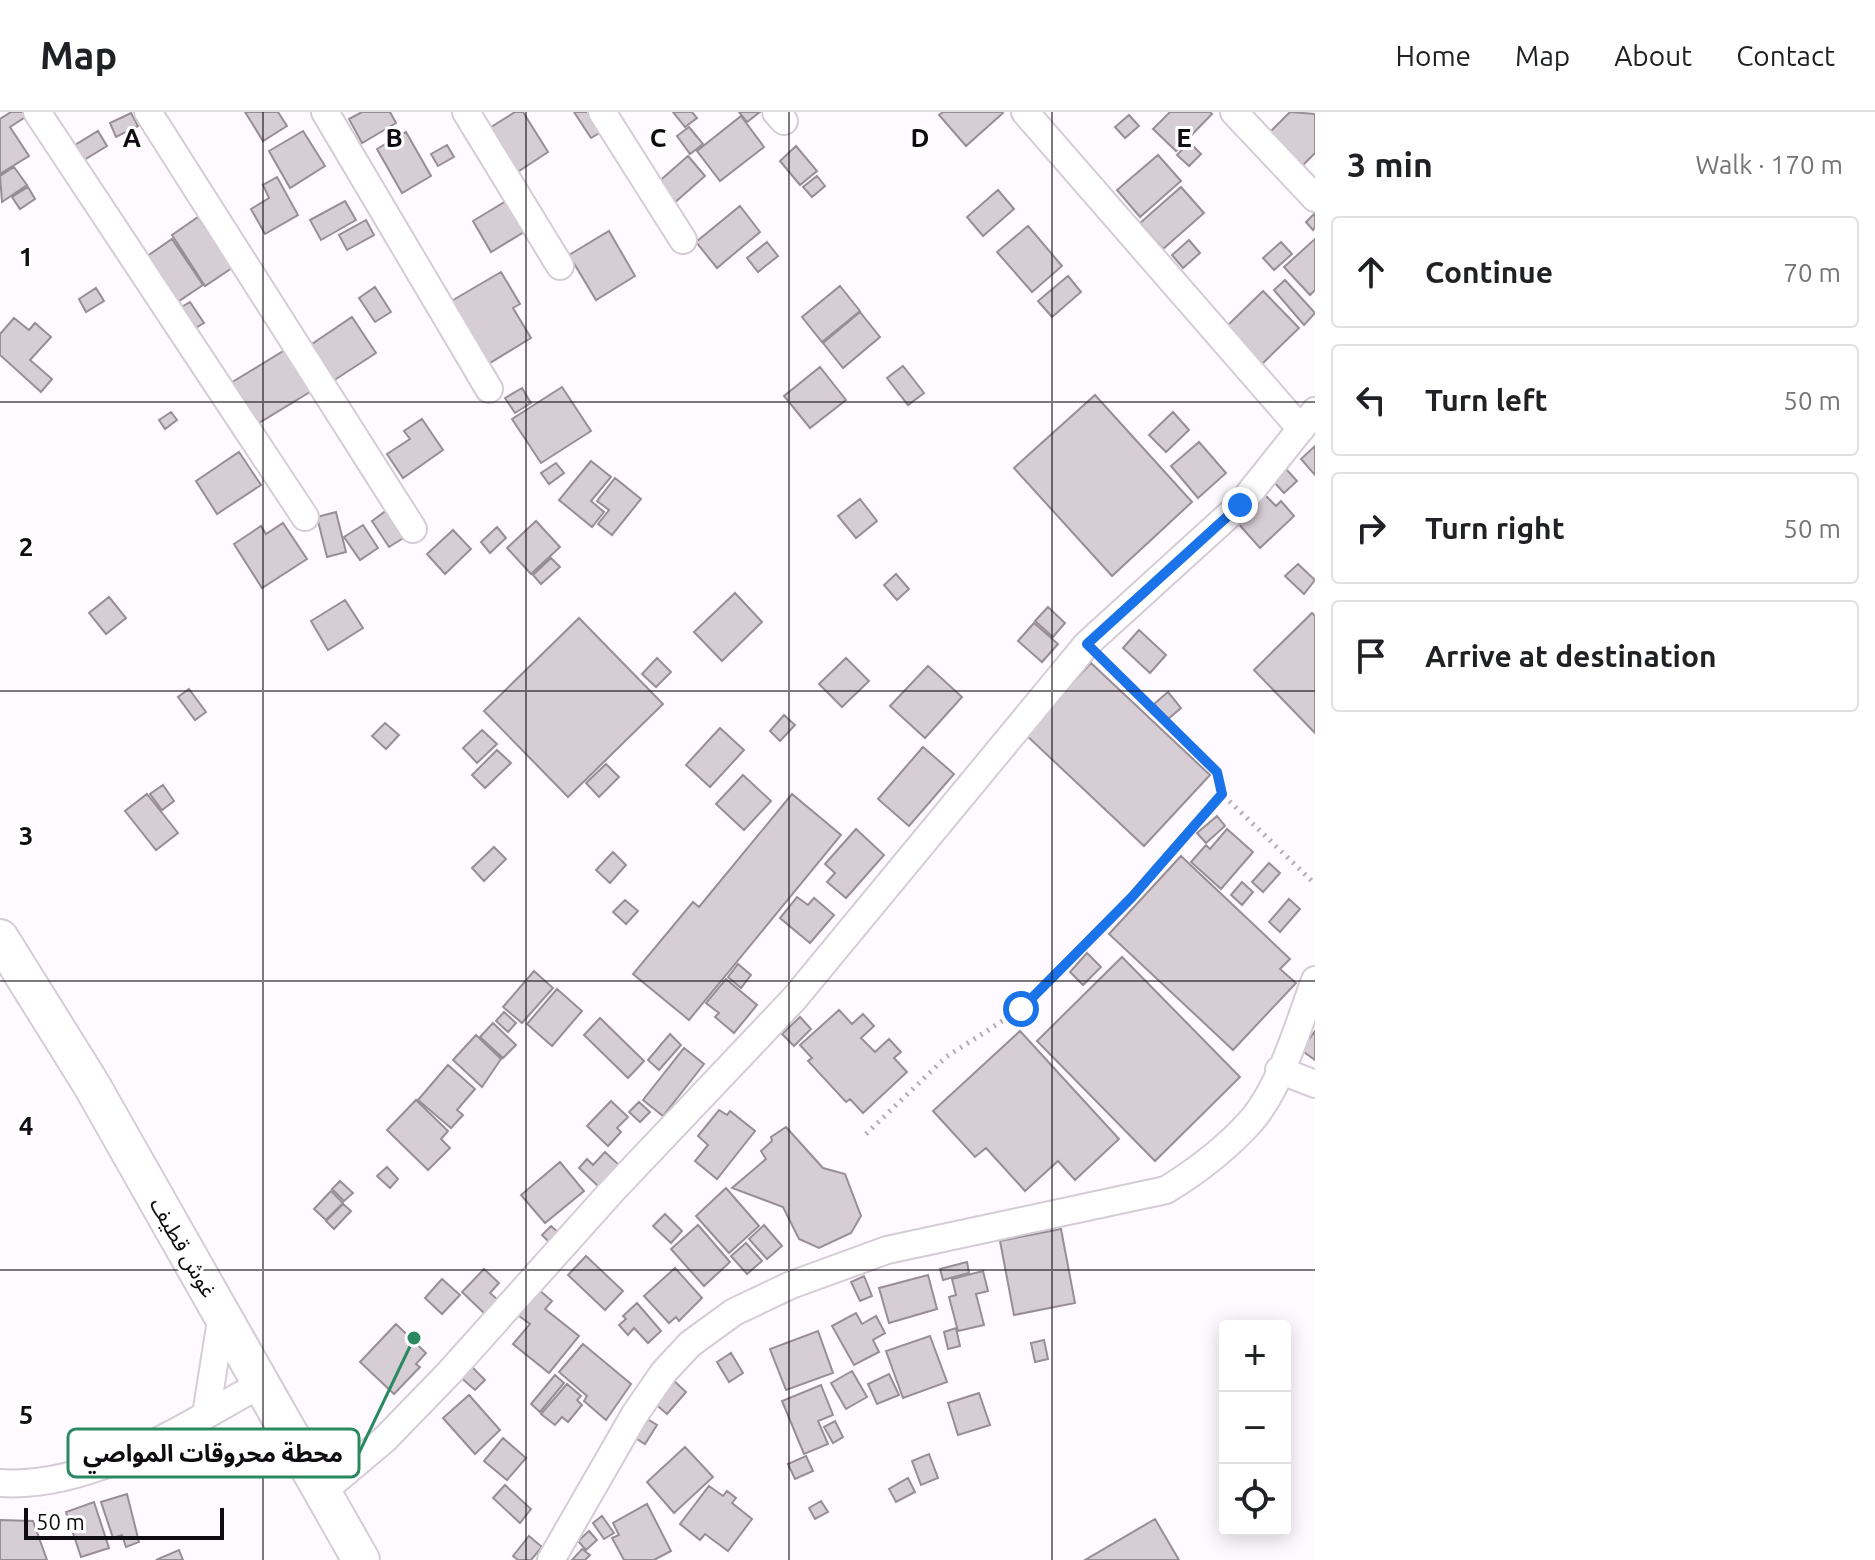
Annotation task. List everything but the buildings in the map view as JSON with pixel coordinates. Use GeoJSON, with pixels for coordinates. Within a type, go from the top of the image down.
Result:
{"type":"FeatureCollection","features":[{"type":"Feature","properties":{"kind":"main road","name":"غوش قطيف"},"geometry":{"type":"LineString","coordinates":[[0,938],[91,1084],[361,1560]]}},
{"type":"Feature","properties":{"kind":"street"},"geometry":{"type":"LineString","coordinates":[[37,112],[305,517]]}},
{"type":"Feature","properties":{"kind":"street"},"geometry":{"type":"LineString","coordinates":[[148,112],[413,529]]}},
{"type":"Feature","properties":{"kind":"street"},"geometry":{"type":"LineString","coordinates":[[325,112],[489,389]]}},
{"type":"Feature","properties":{"kind":"street"},"geometry":{"type":"LineString","coordinates":[[466,112],[560,266]]}},
{"type":"Feature","properties":{"kind":"street"},"geometry":{"type":"LineString","coordinates":[[602,112],[683,240]]}},
{"type":"Feature","properties":{"kind":"street"},"geometry":{"type":"LineString","coordinates":[[322,1492],[385,1439],[449,1373],[612,1191],[794,999],[1087,644],[1240,505],[1308,420],[1025,112]]}},
{"type":"Feature","properties":{"kind":"street"},"geometry":{"type":"LineString","coordinates":[[1234,112],[1315,198]]}},
{"type":"Feature","properties":{"kind":"street"},"geometry":{"type":"LineString","coordinates":[[551,1560],[635,1414],[664,1372],[690,1344],[734,1312],[791,1285],[887,1250],[1105,1206],[1166,1190],[1196,1172],[1253,1119],[1279,1070],[1315,980]]}},
{"type":"Feature","properties":{"kind":"street"},"geometry":{"type":"LineString","coordinates":[[1279,1070],[1315,1084]]}},
{"type":"Feature","properties":{"kind":"street"},"geometry":{"type":"LineString","coordinates":[[206,1415],[222,1314]]}},
{"type":"Feature","properties":{"kind":"street"},"geometry":{"type":"LineString","coordinates":[[0,1483],[46,1482],[77,1473],[206,1415],[261,1384]]}},
{"type":"Feature","properties":{"kind":"path"},"geometry":{"type":"LineString","coordinates":[[1087,644],[1217,772],[1222,794],[1315,884]]}},
{"type":"Feature","properties":{"kind":"path"},"geometry":{"type":"LineString","coordinates":[[866,1134],[946,1057],[1021,1009],[1132,897],[1222,794]]}},
{"type":"Feature","properties":{"kind":"place","name":"محطة محروقات المواصي"},"geometry":{"type":"Point","coordinates":[414,1338]}},
{"type":"Feature","properties":{"kind":"route"},"geometry":{"type":"LineString","coordinates":[[1021,1009],[1132,897],[1222,794],[1217,772],[1087,644],[1240,505]]}}]}
